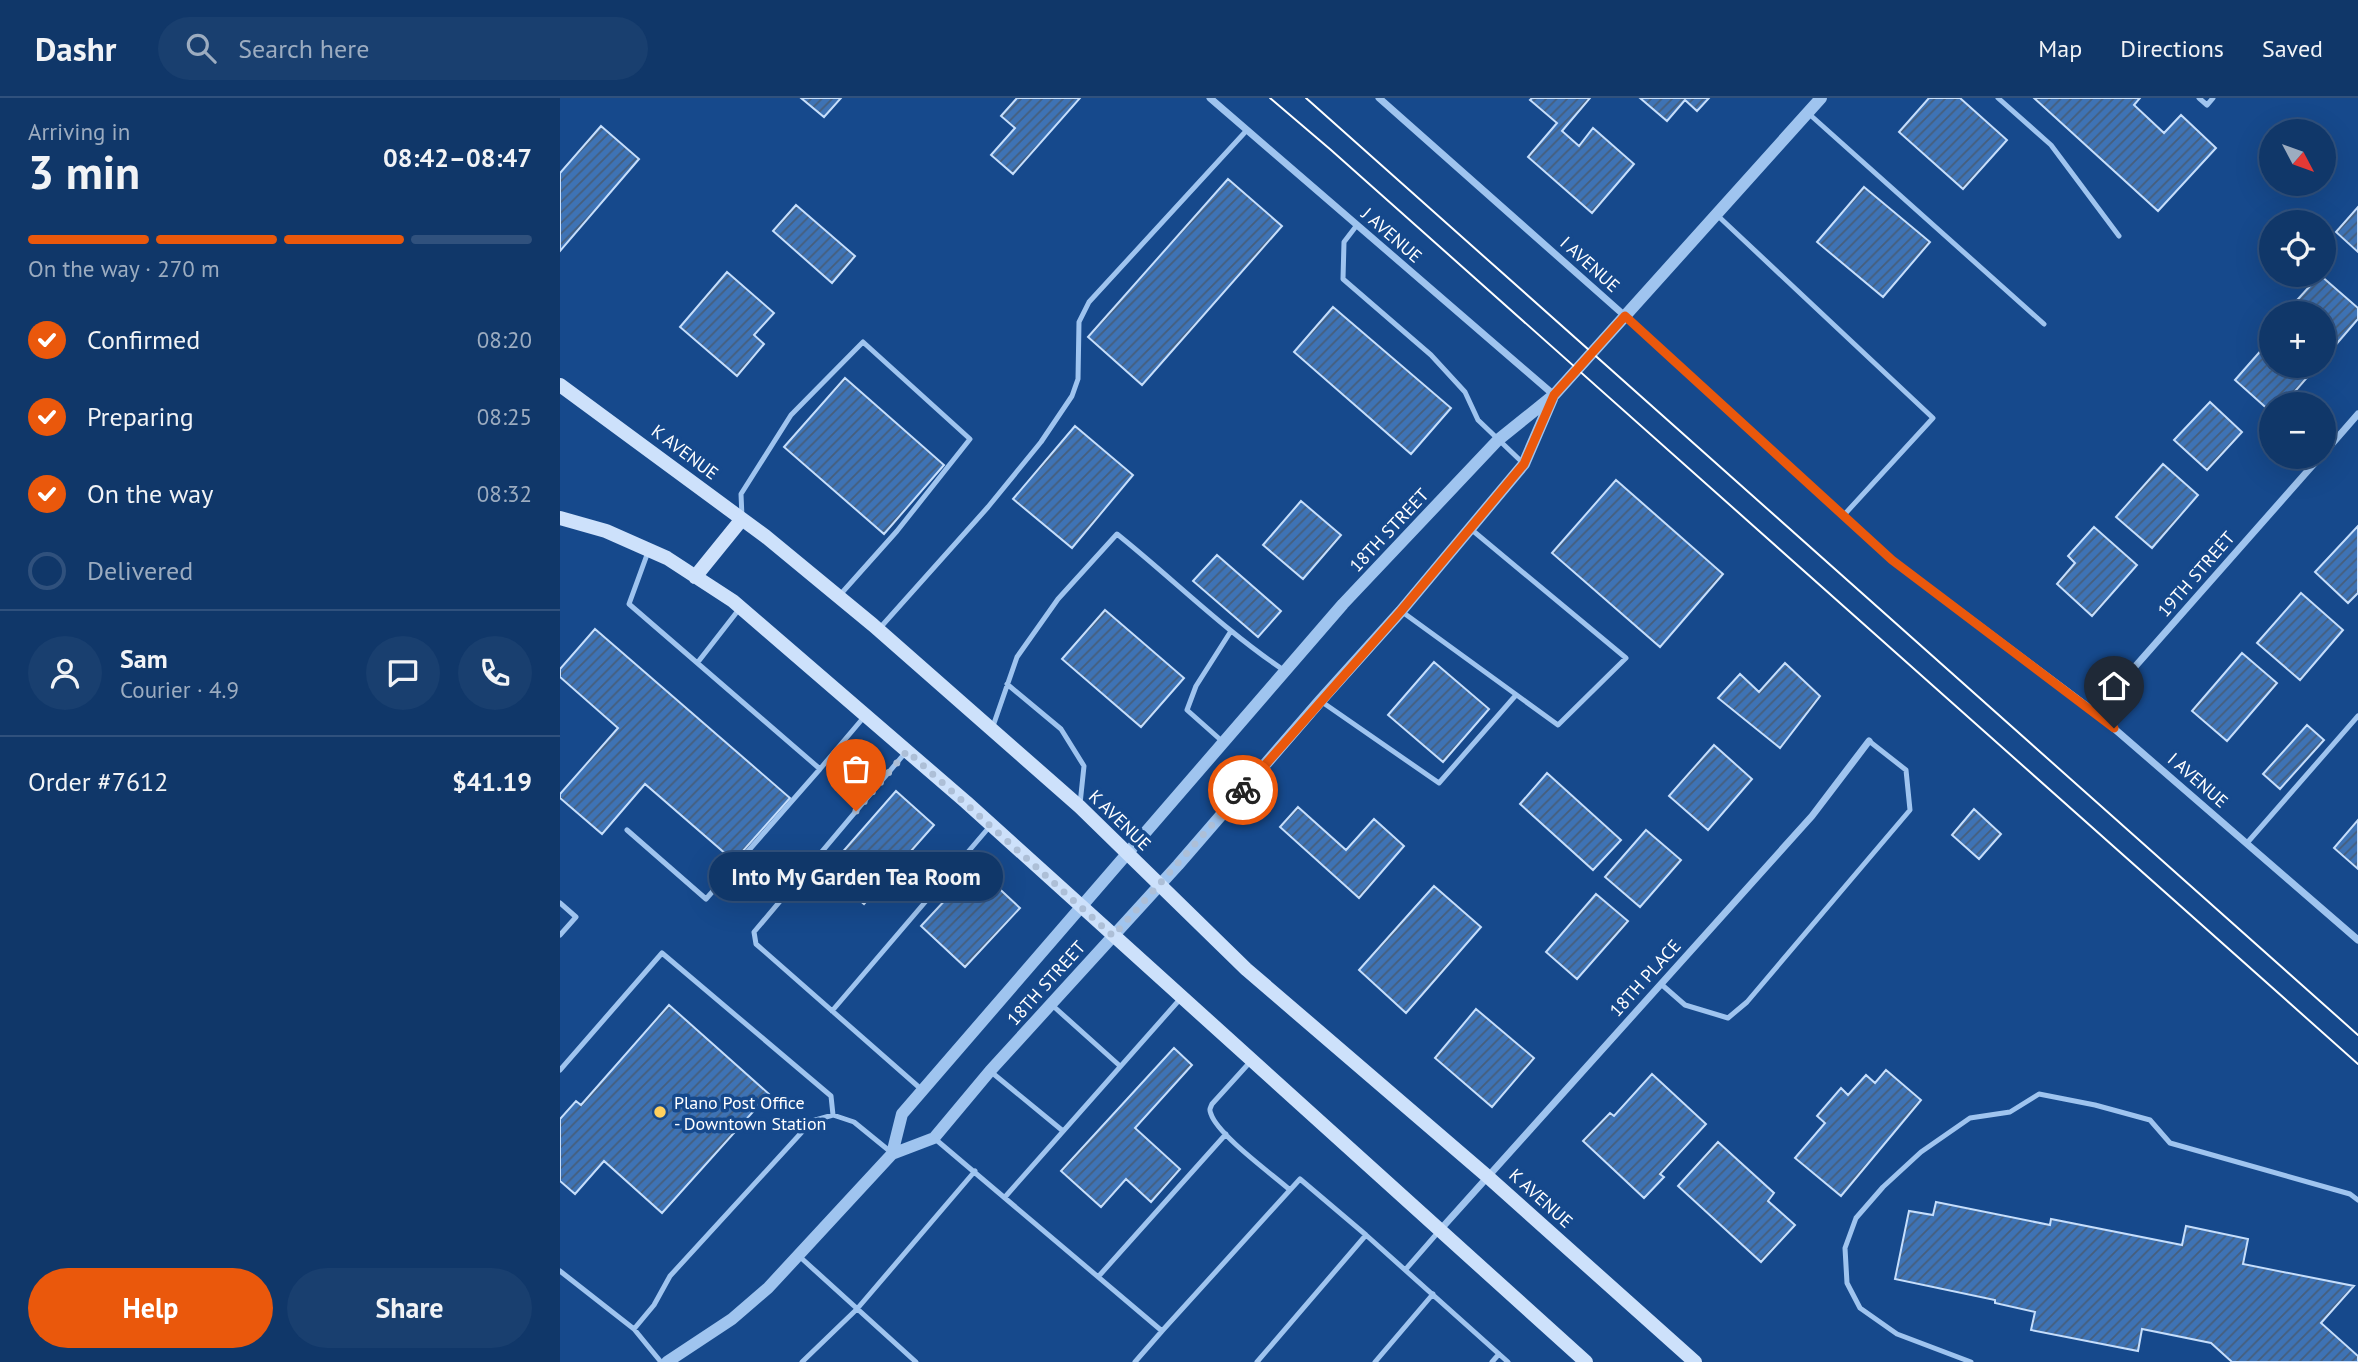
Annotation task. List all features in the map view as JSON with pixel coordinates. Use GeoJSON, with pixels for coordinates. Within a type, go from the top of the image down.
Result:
{"type":"FeatureCollection","features":[{"type":"Feature","properties":{"kind":"main road","name":"K AVENUE"},"geometry":{"type":"LineString","coordinates":[[560,385],[742,519],[879,630],[1080,807],[1246,969],[1487,1176],[1695,1362]]}},
{"type":"Feature","properties":{"kind":"main road"},"geometry":{"type":"LineString","coordinates":[[560,518],[606,531],[667,558],[740,608],[991,825],[1586,1362]]}},
{"type":"Feature","properties":{"kind":"main road"},"geometry":{"type":"LineString","coordinates":[[695,577],[742,519]]}},
{"type":"Feature","properties":{"kind":"street","name":"J AVENUE"},"geometry":{"type":"LineString","coordinates":[[1210,98],[1554,395]]}},
{"type":"Feature","properties":{"kind":"street","name":"I AVENUE"},"geometry":{"type":"LineString","coordinates":[[1379,98],[1625,316],[1892,560],[2095,712],[2358,940]]}},
{"type":"Feature","properties":{"kind":"street","name":"18TH STREET"},"geometry":{"type":"LineString","coordinates":[[892,1154],[902,1114],[1343,604],[1498,440],[1554,395],[1821,98]]}},
{"type":"Feature","properties":{"kind":"street","name":"18TH STREET"},"geometry":{"type":"LineString","coordinates":[[667,1362],[732,1319],[768,1288],[892,1154],[934,1138],[990,1071],[1160,885],[1401,611],[1524,464],[1554,395]]}},
{"type":"Feature","properties":{"kind":"street"},"geometry":{"type":"LineString","coordinates":[[2336,439],[2358,414]]}},
{"type":"Feature","properties":{"kind":"street","name":"19TH STREET"},"geometry":{"type":"LineString","coordinates":[[2095,712],[2309,469]]}},
{"type":"Feature","properties":{"kind":"street","name":"18TH PLACE"},"geometry":{"type":"LineString","coordinates":[[1440,1230],[1812,816],[1869,741]]}},
{"type":"Feature","properties":{"kind":"lane"},"geometry":{"type":"LineString","coordinates":[[1997,98],[2051,145],[2119,236]]}},
{"type":"Feature","properties":{"kind":"lane"},"geometry":{"type":"LineString","coordinates":[[2199,98],[2207,105],[2213,98]]}},
{"type":"Feature","properties":{"kind":"lane"},"geometry":{"type":"LineString","coordinates":[[1808,113],[2044,324]]}},
{"type":"Feature","properties":{"kind":"lane"},"geometry":{"type":"LineString","coordinates":[[879,630],[988,507],[1041,442],[1072,396],[1078,379],[1079,322],[1089,302],[1247,130]]}},
{"type":"Feature","properties":{"kind":"lane"},"geometry":{"type":"LineString","coordinates":[[1717,215],[1933,418],[1843,516]]}},
{"type":"Feature","properties":{"kind":"lane"},"geometry":{"type":"LineString","coordinates":[[1357,225],[1344,242],[1343,279],[1432,355],[1465,392],[1478,420],[1524,464]]}},
{"type":"Feature","properties":{"kind":"lane"},"geometry":{"type":"LineString","coordinates":[[742,519],[741,494],[791,415],[863,342],[970,439],[897,531],[839,596]]}},
{"type":"Feature","properties":{"kind":"lane"},"geometry":{"type":"LineString","coordinates":[[1401,611],[1558,725],[1626,657],[1469,528]]}},
{"type":"Feature","properties":{"kind":"lane"},"geometry":{"type":"LineString","coordinates":[[992,729],[1017,657],[1058,599],[1117,534],[1168,575],[1246,645],[1286,671]]}},
{"type":"Feature","properties":{"kind":"lane"},"geometry":{"type":"LineString","coordinates":[[649,550],[629,604],[820,769]]}},
{"type":"Feature","properties":{"kind":"lane"},"geometry":{"type":"LineString","coordinates":[[698,662],[740,608]]}},
{"type":"Feature","properties":{"kind":"lane"},"geometry":{"type":"LineString","coordinates":[[1223,742],[1187,710],[1196,686],[1231,631]]}},
{"type":"Feature","properties":{"kind":"lane"},"geometry":{"type":"LineString","coordinates":[[1007,684],[1060,729],[1084,766],[1080,807]]}},
{"type":"Feature","properties":{"kind":"lane"},"geometry":{"type":"LineString","coordinates":[[1320,701],[1439,783],[1516,695]]}},
{"type":"Feature","properties":{"kind":"lane"},"geometry":{"type":"LineString","coordinates":[[627,830],[706,899],[866,715]]}},
{"type":"Feature","properties":{"kind":"lane"},"geometry":{"type":"LineString","coordinates":[[2247,844],[2358,716]]}},
{"type":"Feature","properties":{"kind":"lane"},"geometry":{"type":"LineString","coordinates":[[1661,984],[1685,1004],[1728,1018],[1756,991],[1910,810],[1906,771],[1869,741]]}},
{"type":"Feature","properties":{"kind":"lane"},"geometry":{"type":"LineString","coordinates":[[907,751],[754,932],[756,944],[922,1091]]}},
{"type":"Feature","properties":{"kind":"lane"},"geometry":{"type":"LineString","coordinates":[[832,1011],[991,825]]}},
{"type":"Feature","properties":{"kind":"lane"},"geometry":{"type":"LineString","coordinates":[[560,903],[576,917],[560,935]]}},
{"type":"Feature","properties":{"kind":"lane"},"geometry":{"type":"LineString","coordinates":[[560,1070],[662,953],[831,1096],[833,1115]]}},
{"type":"Feature","properties":{"kind":"lane"},"geometry":{"type":"LineString","coordinates":[[1005,1197],[1181,998]]}},
{"type":"Feature","properties":{"kind":"lane"},"geometry":{"type":"LineString","coordinates":[[1051,1004],[1120,1066]]}},
{"type":"Feature","properties":{"kind":"lane"},"geometry":{"type":"LineString","coordinates":[[1251,1061],[1212,1104],[1212,1117],[1226,1135],[1290,1190]]}},
{"type":"Feature","properties":{"kind":"lane"},"geometry":{"type":"LineString","coordinates":[[990,1071],[1063,1131]]}},
{"type":"Feature","properties":{"kind":"lane"},"geometry":{"type":"LineString","coordinates":[[1971,1362],[1897,1334],[1860,1308],[1847,1283],[1845,1248],[1856,1218],[1883,1187],[1921,1152],[1970,1118],[2010,1112],[2039,1094],[2095,1105],[2150,1120],[2170,1143],[2290,1175],[2350,1194],[2358,1200]]}},
{"type":"Feature","properties":{"kind":"lane"},"geometry":{"type":"LineString","coordinates":[[634,1329],[654,1305],[670,1276],[812,1121],[833,1115],[854,1122],[892,1154]]}},
{"type":"Feature","properties":{"kind":"lane"},"geometry":{"type":"LineString","coordinates":[[1098,1277],[1226,1135]]}},
{"type":"Feature","properties":{"kind":"lane"},"geometry":{"type":"LineString","coordinates":[[934,1138],[1162,1331]]}},
{"type":"Feature","properties":{"kind":"lane"},"geometry":{"type":"LineString","coordinates":[[802,1362],[857,1309],[975,1171]]}},
{"type":"Feature","properties":{"kind":"lane"},"geometry":{"type":"LineString","coordinates":[[1135,1362],[1300,1179],[1406,1269],[1508,1362]]}},
{"type":"Feature","properties":{"kind":"lane"},"geometry":{"type":"LineString","coordinates":[[1406,1269],[1440,1230]]}},
{"type":"Feature","properties":{"kind":"lane"},"geometry":{"type":"LineString","coordinates":[[1257,1362],[1366,1235]]}},
{"type":"Feature","properties":{"kind":"lane"},"geometry":{"type":"LineString","coordinates":[[799,1256],[916,1362]]}},
{"type":"Feature","properties":{"kind":"lane"},"geometry":{"type":"LineString","coordinates":[[560,1270],[634,1329],[661,1362]]}},
{"type":"Feature","properties":{"kind":"lane"},"geometry":{"type":"LineString","coordinates":[[1375,1362],[1433,1294]]}},
{"type":"Feature","properties":{"kind":"lane"},"geometry":{"type":"LineString","coordinates":[[1492,1362],[1499,1354]]}},
{"type":"Feature","properties":{"kind":"building"},"geometry":{"type":"Polygon","coordinates":[[[801,98],[841,98],[824,117],[801,98]]]}},
{"type":"Feature","properties":{"kind":"building"},"geometry":{"type":"Polygon","coordinates":[[[1017,98],[1080,98],[1013,174],[991,155],[1015,128],[1001,116],[1017,98]]]}},
{"type":"Feature","properties":{"kind":"building"},"geometry":{"type":"Polygon","coordinates":[[[1590,98],[1562,131],[1579,146],[1593,128],[1634,164],[1592,213],[1528,157],[1557,123],[1530,100],[1590,98]]]}},
{"type":"Feature","properties":{"kind":"building"},"geometry":{"type":"Polygon","coordinates":[[[1640,98],[1709,98],[1697,111],[1685,100],[1667,121],[1640,98]]]}},
{"type":"Feature","properties":{"kind":"building"},"geometry":{"type":"Polygon","coordinates":[[[1929,98],[1960,98],[2007,140],[1963,189],[1899,132],[1929,98]]]}},
{"type":"Feature","properties":{"kind":"building"},"geometry":{"type":"Polygon","coordinates":[[[2034,98],[2140,98],[2134,105],[2164,133],[2181,115],[2216,148],[2158,211],[2034,98]]]}},
{"type":"Feature","properties":{"kind":"building"},"geometry":{"type":"Polygon","coordinates":[[[601,126],[639,159],[560,251],[560,173],[601,126]]]}},
{"type":"Feature","properties":{"kind":"building"},"geometry":{"type":"Polygon","coordinates":[[[1228,179],[1282,226],[1142,385],[1088,337],[1228,179]]]}},
{"type":"Feature","properties":{"kind":"building"},"geometry":{"type":"Polygon","coordinates":[[[1864,187],[1930,242],[1883,297],[1817,242],[1864,187]]]}},
{"type":"Feature","properties":{"kind":"building"},"geometry":{"type":"Polygon","coordinates":[[[796,205],[855,256],[832,283],[773,231],[796,205]]]}},
{"type":"Feature","properties":{"kind":"building"},"geometry":{"type":"Polygon","coordinates":[[[2358,207],[2358,252],[2336,232],[2358,207]]]}},
{"type":"Feature","properties":{"kind":"building"},"geometry":{"type":"Polygon","coordinates":[[[727,272],[774,313],[754,335],[764,344],[737,376],[680,327],[727,272]]]}},
{"type":"Feature","properties":{"kind":"building"},"geometry":{"type":"Polygon","coordinates":[[[2309,287],[2334,287],[2358,308],[2358,319],[2336,345],[2336,301],[2296,301],[2309,287]]]}},
{"type":"Feature","properties":{"kind":"building"},"geometry":{"type":"Polygon","coordinates":[[[1333,307],[1451,408],[1411,454],[1294,352],[1333,307]]]}},
{"type":"Feature","properties":{"kind":"building"},"geometry":{"type":"Polygon","coordinates":[[[2259,353],[2259,378],[2307,378],[2294,392],[2259,392],[2259,401],[2235,380],[2259,353]]]}},
{"type":"Feature","properties":{"kind":"building"},"geometry":{"type":"Polygon","coordinates":[[[845,378],[944,465],[884,534],[784,447],[845,378]]]}},
{"type":"Feature","properties":{"kind":"building"},"geometry":{"type":"Polygon","coordinates":[[[2210,402],[2242,432],[2207,470],[2174,440],[2210,402]]]}},
{"type":"Feature","properties":{"kind":"building"},"geometry":{"type":"Polygon","coordinates":[[[1075,426],[1133,475],[1072,548],[1013,499],[1075,426]]]}},
{"type":"Feature","properties":{"kind":"building"},"geometry":{"type":"Polygon","coordinates":[[[2163,464],[2198,495],[2152,548],[2116,517],[2163,464]]]}},
{"type":"Feature","properties":{"kind":"building"},"geometry":{"type":"Polygon","coordinates":[[[1616,480],[1723,574],[1660,647],[1552,553],[1616,480]]]}},
{"type":"Feature","properties":{"kind":"building"},"geometry":{"type":"Polygon","coordinates":[[[1301,501],[1341,535],[1303,579],[1263,545],[1301,501]]]}},
{"type":"Feature","properties":{"kind":"building"},"geometry":{"type":"Polygon","coordinates":[[[2358,526],[2358,593],[2348,603],[2315,572],[2358,526]]]}},
{"type":"Feature","properties":{"kind":"building"},"geometry":{"type":"Polygon","coordinates":[[[2094,527],[2137,565],[2092,616],[2057,584],[2075,563],[2068,556],[2094,527]]]}},
{"type":"Feature","properties":{"kind":"building"},"geometry":{"type":"Polygon","coordinates":[[[1217,555],[1281,611],[1258,637],[1193,581],[1217,555]]]}},
{"type":"Feature","properties":{"kind":"building"},"geometry":{"type":"Polygon","coordinates":[[[2301,593],[2343,630],[2300,680],[2257,643],[2301,593]]]}},
{"type":"Feature","properties":{"kind":"building"},"geometry":{"type":"Polygon","coordinates":[[[1105,610],[1184,678],[1141,727],[1062,659],[1105,610]]]}},
{"type":"Feature","properties":{"kind":"building"},"geometry":{"type":"Polygon","coordinates":[[[595,629],[790,798],[734,861],[645,784],[602,834],[560,798],[560,794],[618,728],[560,677],[560,669],[595,629]]]}},
{"type":"Feature","properties":{"kind":"building"},"geometry":{"type":"Polygon","coordinates":[[[2242,653],[2277,683],[2227,741],[2192,711],[2242,653]]]}},
{"type":"Feature","properties":{"kind":"building"},"geometry":{"type":"Polygon","coordinates":[[[1434,662],[1489,709],[1443,762],[1388,715],[1434,662]]]}},
{"type":"Feature","properties":{"kind":"building"},"geometry":{"type":"Polygon","coordinates":[[[1785,663],[1820,696],[1780,748],[1718,698],[1740,674],[1759,692],[1785,663]]]}},
{"type":"Feature","properties":{"kind":"building"},"geometry":{"type":"Polygon","coordinates":[[[2307,725],[2324,740],[2280,789],[2263,774],[2307,725]]]}},
{"type":"Feature","properties":{"kind":"building"},"geometry":{"type":"Polygon","coordinates":[[[1714,745],[1752,779],[1708,830],[1669,796],[1714,745]]]}},
{"type":"Feature","properties":{"kind":"building"},"geometry":{"type":"Polygon","coordinates":[[[1547,773],[1621,840],[1593,870],[1520,804],[1547,773]]]}},
{"type":"Feature","properties":{"kind":"building"},"geometry":{"type":"Polygon","coordinates":[[[896,791],[934,825],[864,904],[826,871],[896,791]]]}},
{"type":"Feature","properties":{"kind":"building"},"geometry":{"type":"Polygon","coordinates":[[[1298,807],[1346,850],[1374,819],[1404,846],[1359,898],[1280,827],[1298,807]]]}},
{"type":"Feature","properties":{"kind":"building"},"geometry":{"type":"Polygon","coordinates":[[[1974,809],[2001,834],[1979,859],[1952,835],[1974,809]]]}},
{"type":"Feature","properties":{"kind":"building"},"geometry":{"type":"Polygon","coordinates":[[[2358,820],[2358,869],[2334,848],[2358,820]]]}},
{"type":"Feature","properties":{"kind":"building"},"geometry":{"type":"Polygon","coordinates":[[[1646,830],[1681,860],[1640,907],[1605,877],[1646,830]]]}},
{"type":"Feature","properties":{"kind":"building"},"geometry":{"type":"Polygon","coordinates":[[[976,867],[1020,908],[965,967],[921,926],[976,867]]]}},
{"type":"Feature","properties":{"kind":"building"},"geometry":{"type":"Polygon","coordinates":[[[1434,886],[1481,927],[1406,1013],[1359,970],[1434,886]]]}},
{"type":"Feature","properties":{"kind":"building"},"geometry":{"type":"Polygon","coordinates":[[[1596,894],[1628,921],[1577,979],[1546,952],[1596,894]]]}},
{"type":"Feature","properties":{"kind":"building","name":"Plano Post Office - Downtown Station"},"geometry":{"type":"Polygon","coordinates":[[[669,1005],[769,1094],[662,1213],[604,1161],[575,1194],[560,1181],[560,1119],[576,1101],[581,1105],[669,1005]]]}},
{"type":"Feature","properties":{"kind":"building"},"geometry":{"type":"Polygon","coordinates":[[[1476,1009],[1534,1058],[1492,1107],[1435,1058],[1476,1009]]]}},
{"type":"Feature","properties":{"kind":"building"},"geometry":{"type":"Polygon","coordinates":[[[1174,1048],[1192,1065],[1135,1128],[1180,1169],[1151,1202],[1126,1179],[1101,1207],[1061,1171],[1174,1048]]]}},
{"type":"Feature","properties":{"kind":"building"},"geometry":{"type":"Polygon","coordinates":[[[1886,1070],[1921,1100],[1841,1196],[1795,1158],[1825,1123],[1817,1116],[1841,1088],[1848,1095],[1866,1075],[1875,1083],[1886,1070]]]}},
{"type":"Feature","properties":{"kind":"building"},"geometry":{"type":"Polygon","coordinates":[[[1652,1074],[1706,1124],[1660,1174],[1664,1177],[1644,1198],[1583,1141],[1610,1113],[1614,1116],[1652,1074]]]}},
{"type":"Feature","properties":{"kind":"building"},"geometry":{"type":"Polygon","coordinates":[[[1718,1142],[1774,1193],[1768,1201],[1795,1225],[1761,1262],[1678,1186],[1718,1142]]]}},
{"type":"Feature","properties":{"kind":"building"},"geometry":{"type":"Polygon","coordinates":[[[1936,1202],[2050,1225],[2051,1219],[2182,1245],[2186,1226],[2248,1239],[2243,1264],[2354,1286],[2321,1323],[2358,1356],[2358,1362],[2232,1362],[2211,1343],[2142,1329],[2138,1351],[2031,1330],[2035,1312],[1995,1303],[1995,1300],[1895,1279],[1909,1211],[1933,1215],[1936,1202]]]}},
{"type":"Feature","properties":{"kind":"tram line"},"geometry":{"type":"LineString","coordinates":[[1270,98],[2358,1064]]}},
{"type":"Feature","properties":{"kind":"tram line"},"geometry":{"type":"LineString","coordinates":[[1306,98],[2358,1035]]}},
{"type":"Feature","properties":{"kind":"way so far"},"geometry":{"type":"LineString","coordinates":[[856,811],[907,751],[1113,936],[1243,790]]}},
{"type":"Feature","properties":{"kind":"place","name":"Into My Garden Tea Room"},"geometry":{"type":"Point","coordinates":[856,811]}},
{"type":"Feature","properties":{"kind":"place","name":"Plano Post Office - Downtown Station"},"geometry":{"type":"Point","coordinates":[660,1112]}},
{"type":"Feature","properties":{"kind":"route"},"geometry":{"type":"LineString","coordinates":[[1243,790],[1401,611],[1524,464],[1554,395],[1625,316],[1892,560],[2114,728]]}}]}
